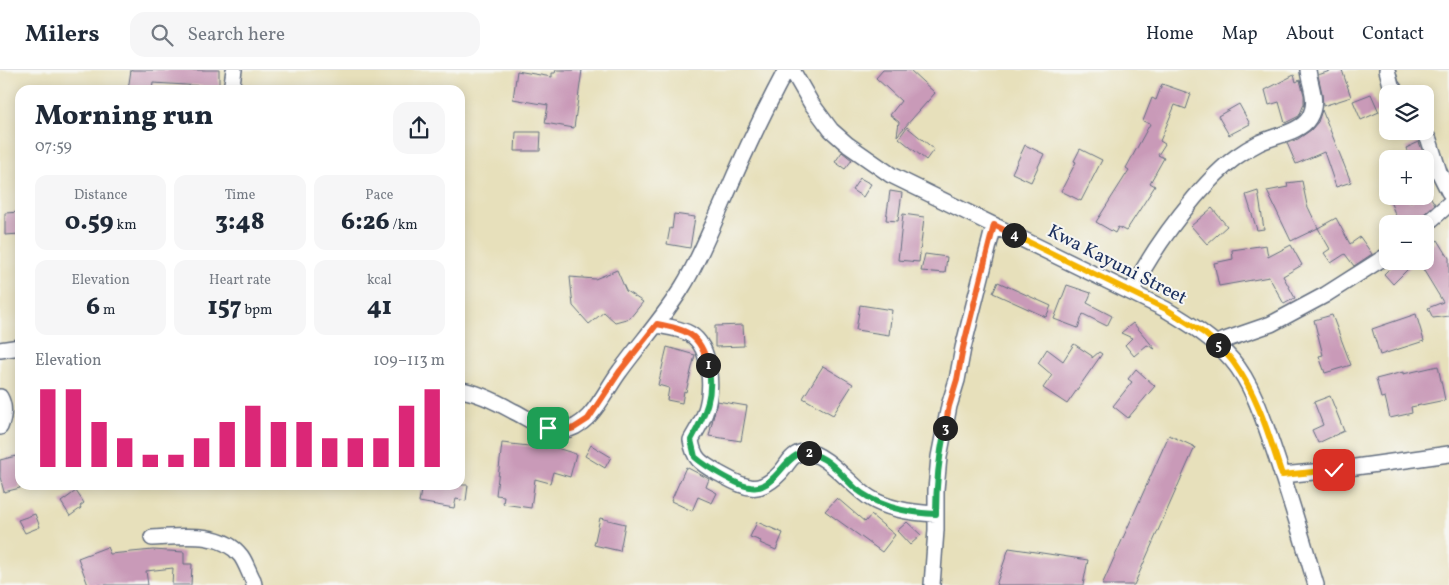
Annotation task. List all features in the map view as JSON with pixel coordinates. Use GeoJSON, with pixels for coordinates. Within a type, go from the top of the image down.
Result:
{"type":"FeatureCollection","features":[{"type":"Feature","properties":{"kind":"street"},"geometry":{"type":"LineString","coordinates":[[232,85],[234,70]]}},
{"type":"Feature","properties":{"kind":"street"},"geometry":{"type":"LineString","coordinates":[[465,391],[481,396],[556,431],[574,428],[588,419],[620,371],[657,324],[684,284],[717,216],[755,128],[786,70]]}},
{"type":"Feature","properties":{"kind":"street","name":"Kwa Kayuni Street"},"geometry":{"type":"LineString","coordinates":[[792,70],[832,130],[848,145],[891,175],[1166,309],[1204,333],[1216,343],[1244,377],[1262,414],[1316,585]]}},
{"type":"Feature","properties":{"kind":"street"},"geometry":{"type":"LineString","coordinates":[[1130,292],[1145,264],[1165,234],[1207,184],[1234,158],[1259,143],[1294,131],[1308,120],[1314,108],[1314,92],[1308,78],[1308,70]]}},
{"type":"Feature","properties":{"kind":"street"},"geometry":{"type":"LineString","coordinates":[[1388,70],[1392,85]]}},
{"type":"Feature","properties":{"kind":"street"},"geometry":{"type":"LineString","coordinates":[[1429,140],[1444,169],[1449,192]]}},
{"type":"Feature","properties":{"kind":"street"},"geometry":{"type":"LineString","coordinates":[[1434,217],[1449,204]]}},
{"type":"Feature","properties":{"kind":"street"},"geometry":{"type":"LineString","coordinates":[[932,585],[939,457],[963,348],[994,225]]}},
{"type":"Feature","properties":{"kind":"street"},"geometry":{"type":"LineString","coordinates":[[1216,343],[1271,324],[1325,295],[1379,261]]}},
{"type":"Feature","properties":{"kind":"street"},"geometry":{"type":"LineString","coordinates":[[657,324],[679,329],[692,335],[706,357],[710,374],[710,397],[705,413],[691,440],[695,457],[700,461],[726,477],[750,488],[762,486],[770,481],[786,466],[791,458],[805,452],[824,458],[856,488],[871,499],[914,513],[936,514]]}},
{"type":"Feature","properties":{"kind":"street"},"geometry":{"type":"LineString","coordinates":[[0,350],[15,348]]}},
{"type":"Feature","properties":{"kind":"street"},"geometry":{"type":"LineString","coordinates":[[0,397],[4,407],[0,427]]}},
{"type":"Feature","properties":{"kind":"street"},"geometry":{"type":"LineString","coordinates":[[1282,475],[1334,470],[1449,454]]}},
{"type":"Feature","properties":{"kind":"street"},"geometry":{"type":"LineString","coordinates":[[152,538],[209,538],[229,545],[240,556],[254,585]]}},
{"type":"Feature","properties":{"kind":"building"},"geometry":{"type":"Polygon","coordinates":[[[131,70],[219,70],[219,85],[153,83],[153,85],[129,85],[131,70]]]}},
{"type":"Feature","properties":{"kind":"building"},"geometry":{"type":"Polygon","coordinates":[[[556,70],[582,70],[574,128],[545,123],[548,105],[513,99],[517,71],[552,77],[552,73],[555,73],[556,70]]]}},
{"type":"Feature","properties":{"kind":"building"},"geometry":{"type":"Polygon","coordinates":[[[883,70],[910,70],[935,93],[897,136],[899,122],[890,115],[901,101],[876,78],[883,70]]]}},
{"type":"Feature","properties":{"kind":"building"},"geometry":{"type":"Polygon","coordinates":[[[1333,70],[1342,70],[1351,97],[1323,106],[1318,75],[1333,70]]]}},
{"type":"Feature","properties":{"kind":"building"},"geometry":{"type":"Polygon","coordinates":[[[1294,75],[1296,82],[1300,80],[1304,104],[1299,116],[1285,123],[1279,102],[1269,105],[1265,90],[1294,75]]]}},
{"type":"Feature","properties":{"kind":"building"},"geometry":{"type":"Polygon","coordinates":[[[1162,84],[1191,94],[1186,109],[1175,105],[1160,141],[1165,144],[1158,155],[1164,158],[1150,183],[1155,186],[1126,231],[1118,227],[1115,233],[1096,222],[1129,170],[1126,168],[1150,124],[1143,121],[1152,98],[1156,100],[1162,84]]]}},
{"type":"Feature","properties":{"kind":"building"},"geometry":{"type":"Polygon","coordinates":[[[1371,94],[1379,112],[1361,120],[1353,101],[1371,94]]]}},
{"type":"Feature","properties":{"kind":"building"},"geometry":{"type":"Polygon","coordinates":[[[1239,104],[1250,124],[1229,135],[1218,116],[1239,104]]]}},
{"type":"Feature","properties":{"kind":"building"},"geometry":{"type":"Polygon","coordinates":[[[1322,110],[1351,182],[1336,187],[1324,152],[1296,164],[1287,143],[1298,139],[1311,130],[1318,122],[1322,110]]]}},
{"type":"Feature","properties":{"kind":"building"},"geometry":{"type":"Polygon","coordinates":[[[907,127],[934,149],[926,160],[899,138],[907,127]]]}},
{"type":"Feature","properties":{"kind":"building"},"geometry":{"type":"Polygon","coordinates":[[[516,132],[541,132],[540,151],[515,151],[516,132]]]}},
{"type":"Feature","properties":{"kind":"building"},"geometry":{"type":"Polygon","coordinates":[[[1419,142],[1422,150],[1407,150],[1406,148],[1419,142]]]}},
{"type":"Feature","properties":{"kind":"building"},"geometry":{"type":"Polygon","coordinates":[[[1025,145],[1044,154],[1031,182],[1012,173],[1025,145]]]}},
{"type":"Feature","properties":{"kind":"building"},"geometry":{"type":"Polygon","coordinates":[[[1080,149],[1102,160],[1081,201],[1061,191],[1076,162],[1074,161],[1080,149]]]}},
{"type":"Feature","properties":{"kind":"building"},"geometry":{"type":"Polygon","coordinates":[[[842,152],[852,160],[845,169],[835,162],[842,152]]]}},
{"type":"Feature","properties":{"kind":"building"},"geometry":{"type":"Polygon","coordinates":[[[860,178],[871,184],[863,197],[852,190],[860,178]]]}},
{"type":"Feature","properties":{"kind":"building"},"geometry":{"type":"Polygon","coordinates":[[[1302,181],[1307,205],[1318,228],[1291,241],[1267,191],[1288,187],[1287,183],[1302,181]]]}},
{"type":"Feature","properties":{"kind":"building"},"geometry":{"type":"Polygon","coordinates":[[[890,191],[902,193],[898,221],[886,220],[890,191]]]}},
{"type":"Feature","properties":{"kind":"building"},"geometry":{"type":"Polygon","coordinates":[[[1258,191],[1264,229],[1257,230],[1246,195],[1258,191]]]}},
{"type":"Feature","properties":{"kind":"building"},"geometry":{"type":"Polygon","coordinates":[[[1392,205],[1434,205],[1423,215],[1395,215],[1392,205]]]}},
{"type":"Feature","properties":{"kind":"building"},"geometry":{"type":"Polygon","coordinates":[[[1212,208],[1227,226],[1207,244],[1191,226],[1212,208]]]}},
{"type":"Feature","properties":{"kind":"building"},"geometry":{"type":"Polygon","coordinates":[[[15,212],[15,234],[5,235],[5,213],[15,212]]]}},
{"type":"Feature","properties":{"kind":"building"},"geometry":{"type":"Polygon","coordinates":[[[674,214],[695,217],[690,248],[667,244],[674,214]]]}},
{"type":"Feature","properties":{"kind":"building"},"geometry":{"type":"Polygon","coordinates":[[[903,214],[924,217],[919,262],[898,260],[903,214]]]}},
{"type":"Feature","properties":{"kind":"building"},"geometry":{"type":"Polygon","coordinates":[[[1336,218],[1350,244],[1360,237],[1372,254],[1354,266],[1345,254],[1331,263],[1324,253],[1330,249],[1318,228],[1336,218]]]}},
{"type":"Feature","properties":{"kind":"building"},"geometry":{"type":"Polygon","coordinates":[[[1438,240],[1449,258],[1449,316],[1433,318],[1428,308],[1443,302],[1423,270],[1434,270],[1434,243],[1438,240]]]}},
{"type":"Feature","properties":{"kind":"building"},"geometry":{"type":"Polygon","coordinates":[[[1266,245],[1268,257],[1291,245],[1302,265],[1283,276],[1295,298],[1284,304],[1269,277],[1219,286],[1214,263],[1233,259],[1232,250],[1266,245]]]}},
{"type":"Feature","properties":{"kind":"building"},"geometry":{"type":"Polygon","coordinates":[[[925,254],[947,257],[945,273],[921,271],[925,254]]]}},
{"type":"Feature","properties":{"kind":"building"},"geometry":{"type":"Polygon","coordinates":[[[617,270],[626,291],[643,302],[630,318],[615,322],[604,312],[589,324],[573,306],[570,277],[595,279],[617,270]]]}},
{"type":"Feature","properties":{"kind":"building"},"geometry":{"type":"Polygon","coordinates":[[[1388,270],[1407,270],[1393,284],[1384,274],[1388,270]]]}},
{"type":"Feature","properties":{"kind":"building"},"geometry":{"type":"Polygon","coordinates":[[[998,282],[1051,306],[1046,317],[993,293],[998,282]]]}},
{"type":"Feature","properties":{"kind":"building"},"geometry":{"type":"Polygon","coordinates":[[[1067,285],[1091,293],[1087,303],[1112,316],[1107,326],[1083,314],[1078,328],[1054,319],[1067,285]]]}},
{"type":"Feature","properties":{"kind":"building"},"geometry":{"type":"Polygon","coordinates":[[[860,305],[892,310],[889,335],[856,330],[860,305]]]}},
{"type":"Feature","properties":{"kind":"building"},"geometry":{"type":"Polygon","coordinates":[[[1416,314],[1424,341],[1380,355],[1372,329],[1416,314]]]}},
{"type":"Feature","properties":{"kind":"building"},"geometry":{"type":"Polygon","coordinates":[[[1332,315],[1351,365],[1325,373],[1319,356],[1323,355],[1314,320],[1332,315]]]}},
{"type":"Feature","properties":{"kind":"building"},"geometry":{"type":"Polygon","coordinates":[[[1133,323],[1155,349],[1147,345],[1134,356],[1125,345],[1132,338],[1121,333],[1133,323]]]}},
{"type":"Feature","properties":{"kind":"building"},"geometry":{"type":"Polygon","coordinates":[[[743,325],[744,346],[715,347],[715,326],[743,325]]]}},
{"type":"Feature","properties":{"kind":"building"},"geometry":{"type":"Polygon","coordinates":[[[1074,344],[1092,356],[1092,358],[1099,352],[1102,354],[1067,404],[1043,388],[1052,375],[1038,363],[1047,349],[1063,361],[1074,344]]]}},
{"type":"Feature","properties":{"kind":"building"},"geometry":{"type":"Polygon","coordinates":[[[667,347],[695,355],[682,403],[667,400],[669,388],[658,385],[667,347]]]}},
{"type":"Feature","properties":{"kind":"building"},"geometry":{"type":"Polygon","coordinates":[[[823,366],[853,384],[833,415],[803,398],[823,366]]]}},
{"type":"Feature","properties":{"kind":"building"},"geometry":{"type":"Polygon","coordinates":[[[1438,366],[1445,400],[1411,407],[1412,413],[1390,418],[1385,397],[1381,398],[1376,379],[1438,366]]]}},
{"type":"Feature","properties":{"kind":"building"},"geometry":{"type":"Polygon","coordinates":[[[1136,369],[1155,386],[1128,418],[1113,406],[1132,382],[1128,379],[1136,369]]]}},
{"type":"Feature","properties":{"kind":"building"},"geometry":{"type":"Polygon","coordinates":[[[1330,396],[1344,431],[1318,443],[1312,430],[1323,425],[1314,402],[1330,396]]]}},
{"type":"Feature","properties":{"kind":"building"},"geometry":{"type":"Polygon","coordinates":[[[717,401],[747,406],[741,441],[709,436],[717,401]]]}},
{"type":"Feature","properties":{"kind":"building"},"geometry":{"type":"Polygon","coordinates":[[[1169,435],[1195,447],[1134,585],[1102,585],[1169,435]]]}},
{"type":"Feature","properties":{"kind":"building"},"geometry":{"type":"Polygon","coordinates":[[[502,443],[547,448],[547,445],[576,454],[570,477],[553,472],[550,483],[535,479],[531,508],[503,504],[504,496],[496,495],[502,443]]]}},
{"type":"Feature","properties":{"kind":"building"},"geometry":{"type":"Polygon","coordinates":[[[591,445],[611,457],[605,468],[585,456],[591,445]]]}},
{"type":"Feature","properties":{"kind":"building"},"geometry":{"type":"Polygon","coordinates":[[[15,456],[15,489],[4,492],[0,477],[0,460],[15,456]]]}},
{"type":"Feature","properties":{"kind":"building"},"geometry":{"type":"Polygon","coordinates":[[[686,467],[709,479],[706,487],[717,493],[712,503],[698,497],[692,511],[671,501],[686,467]]]}},
{"type":"Feature","properties":{"kind":"building"},"geometry":{"type":"Polygon","coordinates":[[[465,485],[468,485],[466,501],[456,499],[454,508],[419,502],[421,490],[465,490],[465,485]]]}},
{"type":"Feature","properties":{"kind":"building"},"geometry":{"type":"Polygon","coordinates":[[[76,491],[84,503],[80,506],[81,508],[70,516],[61,502],[76,491]]]}},
{"type":"Feature","properties":{"kind":"building"},"geometry":{"type":"Polygon","coordinates":[[[837,498],[865,522],[871,515],[895,535],[882,552],[825,511],[837,498]]]}},
{"type":"Feature","properties":{"kind":"building"},"geometry":{"type":"Polygon","coordinates":[[[35,514],[40,527],[25,533],[18,520],[35,514]]]}},
{"type":"Feature","properties":{"kind":"building"},"geometry":{"type":"Polygon","coordinates":[[[600,518],[625,524],[620,551],[594,545],[600,518]]]}},
{"type":"Feature","properties":{"kind":"building"},"geometry":{"type":"Polygon","coordinates":[[[757,522],[783,533],[776,550],[750,537],[757,522]]]}},
{"type":"Feature","properties":{"kind":"building"},"geometry":{"type":"Polygon","coordinates":[[[907,522],[921,535],[910,545],[897,531],[907,522]]]}},
{"type":"Feature","properties":{"kind":"building"},"geometry":{"type":"Polygon","coordinates":[[[107,547],[110,554],[153,550],[184,552],[184,564],[192,564],[191,585],[172,585],[173,568],[146,571],[148,585],[88,585],[78,558],[107,547]]]}},
{"type":"Feature","properties":{"kind":"building"},"geometry":{"type":"Polygon","coordinates":[[[1009,548],[1088,560],[1083,585],[996,585],[1009,548]]]}},
{"type":"Feature","properties":{"kind":"route"},"geometry":{"type":"LineString","coordinates":[[548,428],[563,431],[574,428],[588,419],[620,371],[657,324],[679,329],[692,335],[706,357],[710,374],[710,397],[705,413],[691,440],[695,457],[700,461],[750,488],[762,486],[770,481],[786,466],[791,458],[805,452],[824,458],[856,488],[871,499],[914,513],[936,514],[939,457],[949,406],[994,225],[1166,309],[1204,333],[1216,343],[1244,377],[1262,414],[1282,475],[1334,470]]}}]}
